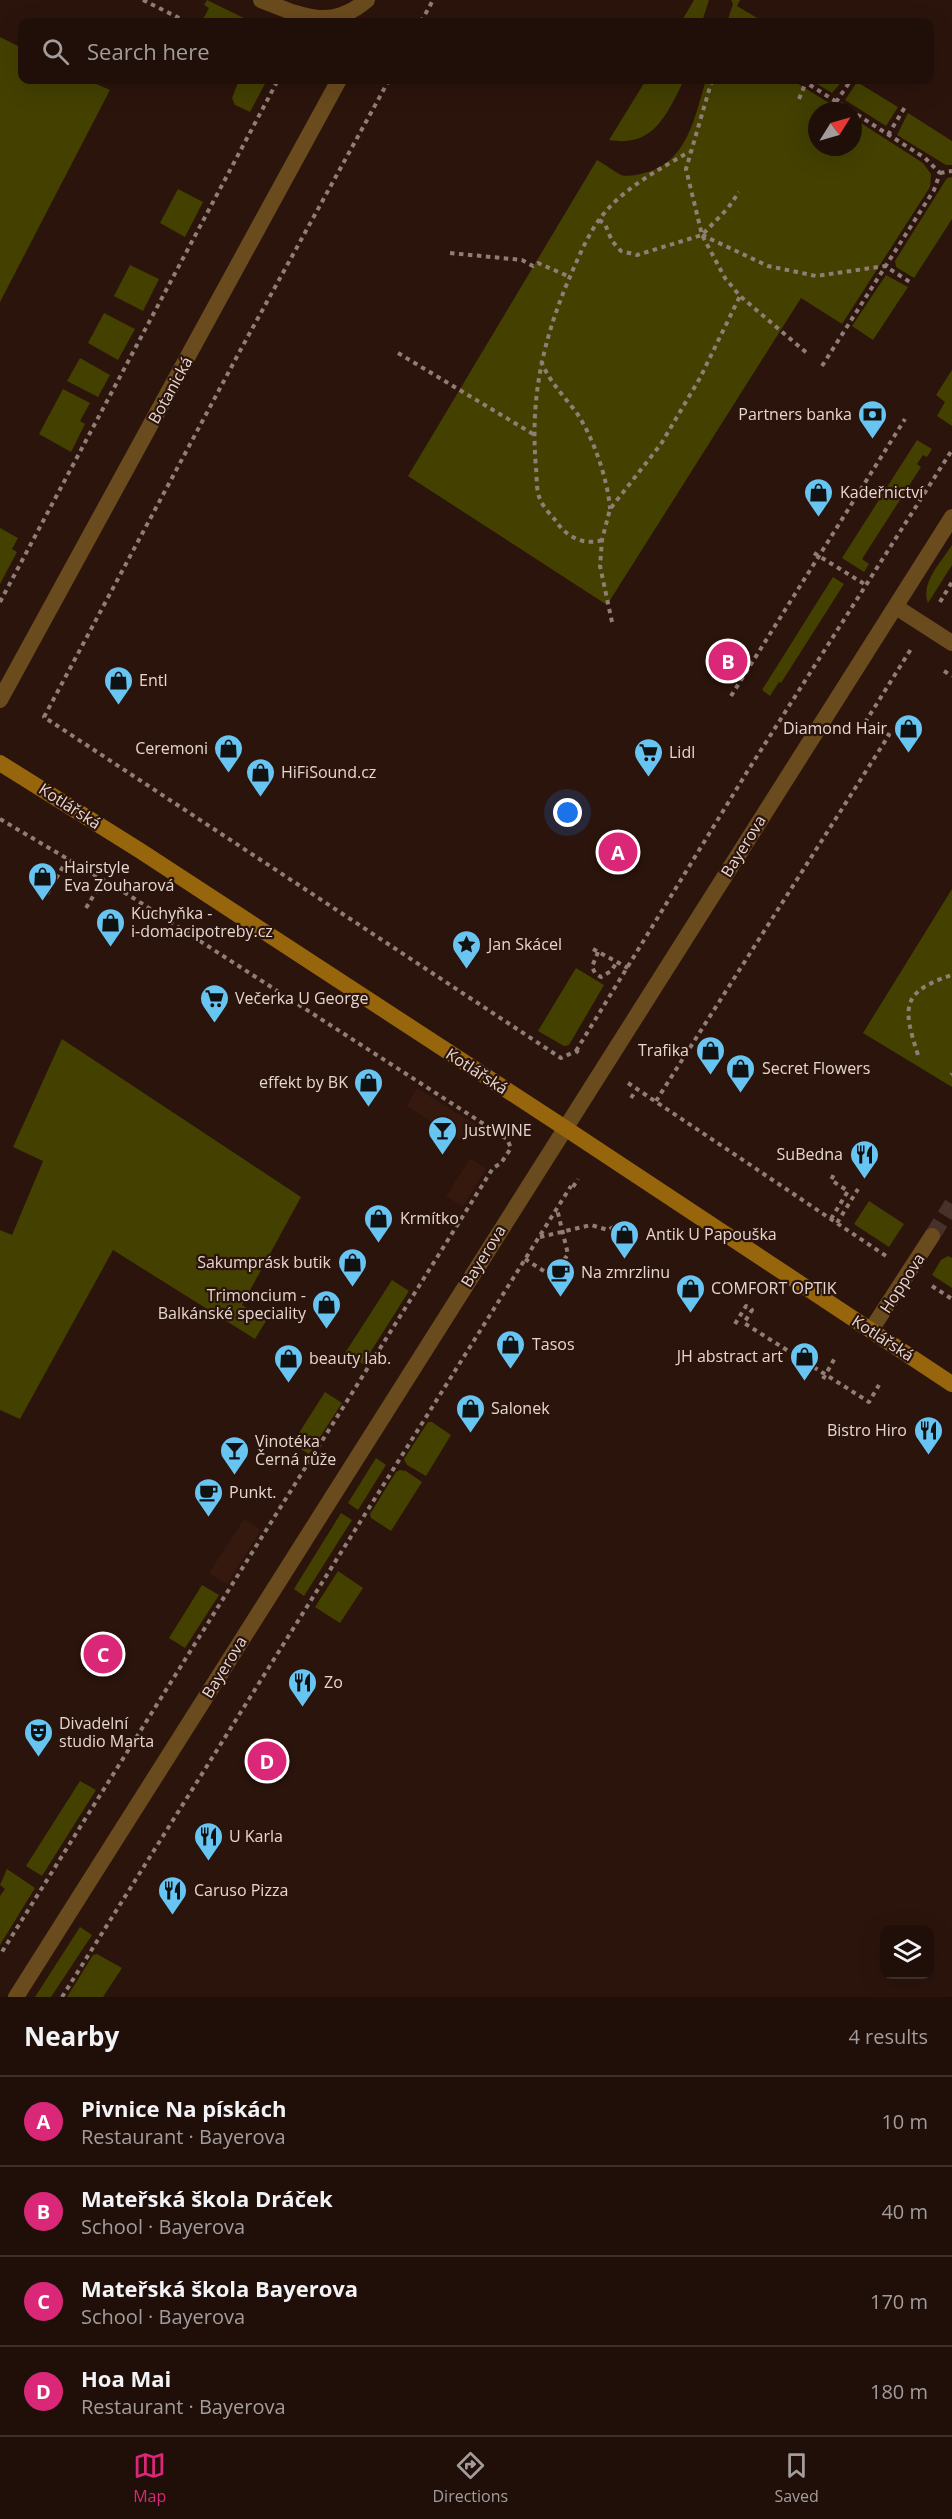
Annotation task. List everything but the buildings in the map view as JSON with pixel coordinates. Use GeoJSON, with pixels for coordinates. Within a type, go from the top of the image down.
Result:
{"type":"FeatureCollection","features":[{"type":"Feature","properties":{"kind":"main road","name":"Kotlářská"},"geometry":{"type":"LineString","coordinates":[[0,763],[139,850],[952,1384]]}},
{"type":"Feature","properties":{"kind":"street"},"geometry":{"type":"LineString","coordinates":[[261,0],[315,18]]}},
{"type":"Feature","properties":{"kind":"street"},"geometry":{"type":"LineString","coordinates":[[348,18],[367,0]]}},
{"type":"Feature","properties":{"kind":"street","name":"Botanická"},"geometry":{"type":"LineString","coordinates":[[0,700],[337,84]]}},
{"type":"Feature","properties":{"kind":"street","name":"Bayerova"},"geometry":{"type":"LineString","coordinates":[[16,1997],[952,517]]}},
{"type":"Feature","properties":{"kind":"street"},"geometry":{"type":"LineString","coordinates":[[896,607],[952,643]]}},
{"type":"Feature","properties":{"kind":"street","name":"Hoppova"},"geometry":{"type":"LineString","coordinates":[[872,1330],[932,1236]]}},
{"type":"Feature","properties":{"kind":"path"},"geometry":{"type":"LineString","coordinates":[[143,0],[179,18]]}},
{"type":"Feature","properties":{"kind":"path"},"geometry":{"type":"LineString","coordinates":[[423,18],[433,0]]}},
{"type":"Feature","properties":{"kind":"path"},"geometry":{"type":"LineString","coordinates":[[0,602],[276,84]]}},
{"type":"Feature","properties":{"kind":"path"},"geometry":{"type":"LineString","coordinates":[[387,84],[241,349],[44,717],[561,1058],[576,1051],[952,450]]}},
{"type":"Feature","properties":{"kind":"path"},"geometry":{"type":"LineString","coordinates":[[711,84],[689,152],[686,169],[702,235],[725,278],[740,296],[808,354]]}},
{"type":"Feature","properties":{"kind":"path"},"geometry":{"type":"LineString","coordinates":[[799,99],[803,84]]}},
{"type":"Feature","properties":{"kind":"path"},"geometry":{"type":"LineString","coordinates":[[809,84],[836,102],[847,84]]}},
{"type":"Feature","properties":{"kind":"path"},"geometry":{"type":"LineString","coordinates":[[888,135],[905,107]]}},
{"type":"Feature","properties":{"kind":"path"},"geometry":{"type":"LineString","coordinates":[[862,118],[925,158],[940,173]]}},
{"type":"Feature","properties":{"kind":"path"},"geometry":{"type":"LineString","coordinates":[[602,540],[591,544],[578,540],[561,528],[539,498],[533,434],[541,360],[570,277],[599,220],[622,196],[647,177],[689,152]]}},
{"type":"Feature","properties":{"kind":"path"},"geometry":{"type":"LineString","coordinates":[[940,173],[952,171]]}},
{"type":"Feature","properties":{"kind":"path"},"geometry":{"type":"LineString","coordinates":[[822,366],[934,190],[940,173]]}},
{"type":"Feature","properties":{"kind":"path"},"geometry":{"type":"LineString","coordinates":[[599,220],[605,224],[612,241],[621,251],[637,255],[702,235],[728,208],[739,192]]}},
{"type":"Feature","properties":{"kind":"path"},"geometry":{"type":"LineString","coordinates":[[702,235],[768,266],[816,276],[885,266],[913,284]]}},
{"type":"Feature","properties":{"kind":"path"},"geometry":{"type":"LineString","coordinates":[[450,253],[522,260],[533,266],[537,263],[570,277]]}},
{"type":"Feature","properties":{"kind":"path"},"geometry":{"type":"LineString","coordinates":[[610,509],[661,444],[700,378],[740,296]]}},
{"type":"Feature","properties":{"kind":"path"},"geometry":{"type":"LineString","coordinates":[[398,353],[533,434]]}},
{"type":"Feature","properties":{"kind":"path"},"geometry":{"type":"LineString","coordinates":[[541,360],[553,383],[578,414],[600,461],[609,488],[610,509],[602,540],[600,566],[612,621]]}},
{"type":"Feature","properties":{"kind":"path"},"geometry":{"type":"LineString","coordinates":[[730,696],[904,419]]}},
{"type":"Feature","properties":{"kind":"path"},"geometry":{"type":"LineString","coordinates":[[814,553],[866,585]]}},
{"type":"Feature","properties":{"kind":"path"},"geometry":{"type":"LineString","coordinates":[[938,604],[952,582]]}},
{"type":"Feature","properties":{"kind":"path"},"geometry":{"type":"LineString","coordinates":[[656,1101],[889,735],[867,721],[913,645]]}},
{"type":"Feature","properties":{"kind":"path"},"geometry":{"type":"LineString","coordinates":[[0,819],[103,880],[507,1139],[511,1148],[501,1163],[493,1168],[0,1955]]}},
{"type":"Feature","properties":{"kind":"path"},"geometry":{"type":"LineString","coordinates":[[47,894],[68,858]]}},
{"type":"Feature","properties":{"kind":"path"},"geometry":{"type":"LineString","coordinates":[[86,908],[103,880]]}},
{"type":"Feature","properties":{"kind":"path"},"geometry":{"type":"LineString","coordinates":[[617,962],[611,971],[601,977],[592,967],[596,950],[628,968]]}},
{"type":"Feature","properties":{"kind":"path"},"geometry":{"type":"LineString","coordinates":[[918,1055],[908,1025],[909,1001],[918,990],[952,975]]}},
{"type":"Feature","properties":{"kind":"path"},"geometry":{"type":"LineString","coordinates":[[576,1051],[585,1056]]}},
{"type":"Feature","properties":{"kind":"path"},"geometry":{"type":"LineString","coordinates":[[628,1083],[894,1262]]}},
{"type":"Feature","properties":{"kind":"path"},"geometry":{"type":"LineString","coordinates":[[631,1098],[637,1089]]}},
{"type":"Feature","properties":{"kind":"path"},"geometry":{"type":"LineString","coordinates":[[831,1219],[849,1191],[831,1180],[834,1174]]}},
{"type":"Feature","properties":{"kind":"path"},"geometry":{"type":"LineString","coordinates":[[62,1997],[557,1208],[578,1179]]}},
{"type":"Feature","properties":{"kind":"path"},"geometry":{"type":"LineString","coordinates":[[837,1223],[858,1189]]}},
{"type":"Feature","properties":{"kind":"path"},"geometry":{"type":"LineString","coordinates":[[525,1259],[553,1277],[568,1254],[557,1208]]}},
{"type":"Feature","properties":{"kind":"path"},"geometry":{"type":"LineString","coordinates":[[539,1237],[591,1225],[608,1230],[625,1221]]}},
{"type":"Feature","properties":{"kind":"path"},"geometry":{"type":"LineString","coordinates":[[924,1281],[952,1299]]}},
{"type":"Feature","properties":{"kind":"path"},"geometry":{"type":"LineString","coordinates":[[735,1324],[746,1306],[752,1311],[744,1323],[824,1376],[869,1402],[879,1386]]}},
{"type":"Feature","properties":{"kind":"path"},"geometry":{"type":"LineString","coordinates":[[824,1376],[836,1356]]}},
{"type":"Feature","properties":{"kind":"shaded area"},"geometry":{"type":"Polygon","coordinates":[[[207,0],[244,18],[204,18],[209,8],[204,5],[207,0]]]}},
{"type":"Feature","properties":{"kind":"shaded area"},"geometry":{"type":"Polygon","coordinates":[[[694,0],[709,0],[703,18],[683,18],[694,0]]]}},
{"type":"Feature","properties":{"kind":"shaded area"},"geometry":{"type":"Polygon","coordinates":[[[731,0],[740,0],[737,6],[757,18],[728,18],[733,4],[731,0]]]}},
{"type":"Feature","properties":{"kind":"shaded area"},"geometry":{"type":"Polygon","coordinates":[[[0,37],[18,46],[18,84],[96,84],[110,90],[0,302],[0,37]]]}},
{"type":"Feature","properties":{"kind":"shaded area"},"geometry":{"type":"Polygon","coordinates":[[[237,84],[265,84],[250,112],[235,105],[232,98],[237,84]]]}},
{"type":"Feature","properties":{"kind":"shaded area"},"geometry":{"type":"Polygon","coordinates":[[[644,84],[682,84],[665,116],[648,133],[637,139],[609,140],[644,84]]]}},
{"type":"Feature","properties":{"kind":"shaded area"},"geometry":{"type":"Polygon","coordinates":[[[705,84],[798,84],[827,102],[808,102],[808,156],[862,156],[862,124],[923,163],[931,174],[930,187],[842,324],[801,298],[607,605],[408,476],[597,160],[621,175],[642,174],[659,168],[671,159],[687,136],[705,84]]]}},
{"type":"Feature","properties":{"kind":"shaded area"},"geometry":{"type":"Polygon","coordinates":[[[817,84],[840,84],[832,93],[817,84]]]}},
{"type":"Feature","properties":{"kind":"shaded area"},"geometry":{"type":"Polygon","coordinates":[[[856,84],[860,84],[898,107],[886,126],[862,111],[862,102],[845,100],[856,84]]]}},
{"type":"Feature","properties":{"kind":"shaded area"},"geometry":{"type":"Polygon","coordinates":[[[908,113],[952,141],[952,165],[946,165],[897,135],[908,113]]]}},
{"type":"Feature","properties":{"kind":"shaded area"},"geometry":{"type":"Polygon","coordinates":[[[952,177],[952,219],[914,278],[896,267],[895,261],[947,178],[952,177]]]}},
{"type":"Feature","properties":{"kind":"shaded area"},"geometry":{"type":"Polygon","coordinates":[[[178,189],[203,202],[185,237],[160,223],[178,189]]]}},
{"type":"Feature","properties":{"kind":"shaded area"},"geometry":{"type":"Polygon","coordinates":[[[130,265],[159,279],[143,311],[114,296],[130,265]]]}},
{"type":"Feature","properties":{"kind":"shaded area"},"geometry":{"type":"Polygon","coordinates":[[[886,275],[908,287],[873,340],[852,326],[886,275]]]}},
{"type":"Feature","properties":{"kind":"shaded area"},"geometry":{"type":"Polygon","coordinates":[[[104,313],[135,329],[118,360],[88,343],[104,313]]]}},
{"type":"Feature","properties":{"kind":"shaded area"},"geometry":{"type":"Polygon","coordinates":[[[80,358],[110,375],[98,397],[67,381],[80,358]]]}},
{"type":"Feature","properties":{"kind":"shaded area"},"geometry":{"type":"Polygon","coordinates":[[[952,370],[952,426],[937,416],[945,402],[936,395],[952,370]]]}},
{"type":"Feature","properties":{"kind":"shaded area"},"geometry":{"type":"Polygon","coordinates":[[[63,389],[90,403],[80,421],[85,424],[71,452],[39,434],[63,389]]]}},
{"type":"Feature","properties":{"kind":"shaded area"},"geometry":{"type":"Polygon","coordinates":[[[917,440],[932,449],[927,457],[923,455],[917,464],[921,467],[862,559],[869,564],[864,572],[842,558],[917,440]]]}},
{"type":"Feature","properties":{"kind":"shaded area"},"geometry":{"type":"Polygon","coordinates":[[[0,528],[18,538],[12,549],[17,552],[0,584],[0,528]]]}},
{"type":"Feature","properties":{"kind":"shaded area"},"geometry":{"type":"Polygon","coordinates":[[[952,545],[952,565],[928,603],[926,595],[929,580],[952,545]]]}},
{"type":"Feature","properties":{"kind":"shaded area"},"geometry":{"type":"Polygon","coordinates":[[[833,577],[844,584],[781,683],[779,682],[770,696],[762,690],[833,577]]]}},
{"type":"Feature","properties":{"kind":"shaded area"},"geometry":{"type":"Polygon","coordinates":[[[952,889],[952,1087],[863,1033],[952,889]]]}},
{"type":"Feature","properties":{"kind":"shaded area"},"geometry":{"type":"Polygon","coordinates":[[[576,968],[604,985],[569,1045],[564,1046],[538,1031],[576,968]]]}},
{"type":"Feature","properties":{"kind":"shaded area"},"geometry":{"type":"Polygon","coordinates":[[[62,1039],[301,1197],[242,1305],[266,1321],[255,1339],[113,1250],[20,1419],[0,1410],[0,1230],[12,1235],[43,1161],[13,1147],[62,1039]]]}},
{"type":"Feature","properties":{"kind":"shaded area"},"geometry":{"type":"Polygon","coordinates":[[[417,1088],[476,1125],[467,1140],[460,1140],[407,1106],[417,1088]]]}},
{"type":"Feature","properties":{"kind":"shaded area"},"geometry":{"type":"Polygon","coordinates":[[[469,1160],[473,1160],[486,1169],[463,1207],[446,1196],[469,1160]]]}},
{"type":"Feature","properties":{"kind":"shaded area"},"geometry":{"type":"Polygon","coordinates":[[[869,1201],[904,1224],[889,1247],[854,1224],[869,1201]]]}},
{"type":"Feature","properties":{"kind":"shaded area"},"geometry":{"type":"Polygon","coordinates":[[[948,1256],[952,1258],[952,1288],[932,1275],[941,1260],[948,1256]]]}},
{"type":"Feature","properties":{"kind":"shaded area"},"geometry":{"type":"Polygon","coordinates":[[[392,1280],[409,1291],[363,1364],[345,1353],[392,1280]]]}},
{"type":"Feature","properties":{"kind":"shaded area"},"geometry":{"type":"Polygon","coordinates":[[[325,1392],[342,1403],[309,1454],[292,1444],[325,1392]]]}},
{"type":"Feature","properties":{"kind":"shaded area"},"geometry":{"type":"Polygon","coordinates":[[[428,1422],[432,1422],[451,1435],[426,1476],[407,1465],[404,1459],[428,1422]]]}},
{"type":"Feature","properties":{"kind":"shaded area"},"geometry":{"type":"Polygon","coordinates":[[[376,1458],[386,1465],[358,1510],[348,1503],[376,1458]]]}},
{"type":"Feature","properties":{"kind":"shaded area"},"geometry":{"type":"Polygon","coordinates":[[[406,1471],[422,1482],[391,1531],[371,1518],[370,1514],[396,1472],[406,1471]]]}},
{"type":"Feature","properties":{"kind":"shaded area"},"geometry":{"type":"Polygon","coordinates":[[[341,1513],[352,1520],[304,1596],[294,1589],[341,1513]]]}},
{"type":"Feature","properties":{"kind":"shaded area"},"geometry":{"type":"Polygon","coordinates":[[[244,1519],[261,1530],[227,1584],[209,1573],[244,1519]]]}},
{"type":"Feature","properties":{"kind":"shaded area"},"geometry":{"type":"Polygon","coordinates":[[[338,1571],[363,1588],[340,1623],[315,1607],[338,1571]]]}},
{"type":"Feature","properties":{"kind":"shaded area"},"geometry":{"type":"Polygon","coordinates":[[[202,1585],[219,1595],[185,1648],[169,1638],[202,1585]]]}},
{"type":"Feature","properties":{"kind":"shaded area"},"geometry":{"type":"Polygon","coordinates":[[[80,1781],[96,1790],[42,1876],[26,1866],[80,1781]]]}},
{"type":"Feature","properties":{"kind":"shaded area"},"geometry":{"type":"Polygon","coordinates":[[[7,1869],[35,1888],[0,1945],[0,1896],[5,1889],[0,1885],[7,1869]]]}},
{"type":"Feature","properties":{"kind":"shaded area"},"geometry":{"type":"Polygon","coordinates":[[[80,1927],[92,1935],[51,1997],[35,1997],[80,1927]]]}},
{"type":"Feature","properties":{"kind":"shaded area"},"geometry":{"type":"Polygon","coordinates":[[[97,1954],[122,1968],[103,1997],[67,1997],[93,1955],[97,1954]]]}},
{"type":"Feature","properties":{"kind":"tunnel"},"geometry":{"type":"LineString","coordinates":[[932,1236],[952,1204]]}},
{"type":"Feature","properties":{"kind":"place","name":"Partners banka"},"geometry":{"type":"Point","coordinates":[873,440]}},
{"type":"Feature","properties":{"kind":"place","name":"Kadeřnictví"},"geometry":{"type":"Point","coordinates":[819,518]}},
{"type":"Feature","properties":{"kind":"place","name":"Mateřská škola Dráček"},"geometry":{"type":"Point","coordinates":[728,661]}},
{"type":"Feature","properties":{"kind":"place","name":"Entl"},"geometry":{"type":"Point","coordinates":[118,706]}},
{"type":"Feature","properties":{"kind":"place","name":"Diamond Hair"},"geometry":{"type":"Point","coordinates":[908,754]}},
{"type":"Feature","properties":{"kind":"place","name":"Ceremoni"},"geometry":{"type":"Point","coordinates":[229,774]}},
{"type":"Feature","properties":{"kind":"place","name":"Lidl"},"geometry":{"type":"Point","coordinates":[648,778]}},
{"type":"Feature","properties":{"kind":"place","name":"HiFiSound.cz"},"geometry":{"type":"Point","coordinates":[260,798]}},
{"type":"Feature","properties":{"kind":"place","name":"Pivnice Na pískách"},"geometry":{"type":"Point","coordinates":[618,852]}},
{"type":"Feature","properties":{"kind":"place","name":"Hairstyle Eva Zouharová"},"geometry":{"type":"Point","coordinates":[43,902]}},
{"type":"Feature","properties":{"kind":"place","name":"Kuchyňka - i-domacipotreby.cz"},"geometry":{"type":"Point","coordinates":[110,948]}},
{"type":"Feature","properties":{"kind":"place","name":"Jan Skácel"},"geometry":{"type":"Point","coordinates":[467,970]}},
{"type":"Feature","properties":{"kind":"place","name":"Večerka U George"},"geometry":{"type":"Point","coordinates":[214,1024]}},
{"type":"Feature","properties":{"kind":"place","name":"Trafika"},"geometry":{"type":"Point","coordinates":[710,1076]}},
{"type":"Feature","properties":{"kind":"place","name":"Secret Flowers"},"geometry":{"type":"Point","coordinates":[741,1094]}},
{"type":"Feature","properties":{"kind":"place","name":"effekt by BK"},"geometry":{"type":"Point","coordinates":[369,1108]}},
{"type":"Feature","properties":{"kind":"place","name":"JustWINE"},"geometry":{"type":"Point","coordinates":[443,1156]}},
{"type":"Feature","properties":{"kind":"place","name":"SuBedna"},"geometry":{"type":"Point","coordinates":[864,1180]}},
{"type":"Feature","properties":{"kind":"place","name":"Krmítko"},"geometry":{"type":"Point","coordinates":[379,1244]}},
{"type":"Feature","properties":{"kind":"place","name":"Antik U Papouška"},"geometry":{"type":"Point","coordinates":[625,1260]}},
{"type":"Feature","properties":{"kind":"place","name":"Sakumprásk butik"},"geometry":{"type":"Point","coordinates":[352,1288]}},
{"type":"Feature","properties":{"kind":"place","name":"Na zmrzlinu"},"geometry":{"type":"Point","coordinates":[560,1298]}},
{"type":"Feature","properties":{"kind":"place","name":"COMFORT OPTIK"},"geometry":{"type":"Point","coordinates":[690,1314]}},
{"type":"Feature","properties":{"kind":"place","name":"Trimoncium - Balkánské speciality"},"geometry":{"type":"Point","coordinates":[327,1330]}},
{"type":"Feature","properties":{"kind":"place","name":"Tasos"},"geometry":{"type":"Point","coordinates":[511,1370]}},
{"type":"Feature","properties":{"kind":"place","name":"JH abstract art"},"geometry":{"type":"Point","coordinates":[804,1382]}},
{"type":"Feature","properties":{"kind":"place","name":"beauty lab."},"geometry":{"type":"Point","coordinates":[288,1384]}},
{"type":"Feature","properties":{"kind":"place","name":"Salonek"},"geometry":{"type":"Point","coordinates":[470,1434]}},
{"type":"Feature","properties":{"kind":"place","name":"Bistro Hiro"},"geometry":{"type":"Point","coordinates":[928,1456]}},
{"type":"Feature","properties":{"kind":"place","name":"Vinotéka Černá růže"},"geometry":{"type":"Point","coordinates":[234,1476]}},
{"type":"Feature","properties":{"kind":"place","name":"Punkt."},"geometry":{"type":"Point","coordinates":[208,1518]}},
{"type":"Feature","properties":{"kind":"place","name":"Mateřská škola Bayerova"},"geometry":{"type":"Point","coordinates":[103,1654]}},
{"type":"Feature","properties":{"kind":"place","name":"Zo"},"geometry":{"type":"Point","coordinates":[303,1708]}},
{"type":"Feature","properties":{"kind":"place","name":"Divadelní studio Marta"},"geometry":{"type":"Point","coordinates":[38,1758]}},
{"type":"Feature","properties":{"kind":"place","name":"Hoa Mai"},"geometry":{"type":"Point","coordinates":[267,1761]}},
{"type":"Feature","properties":{"kind":"place","name":"U Karla"},"geometry":{"type":"Point","coordinates":[208,1862]}},
{"type":"Feature","properties":{"kind":"place","name":"Caruso Pizza"},"geometry":{"type":"Point","coordinates":[173,1916]}}]}
